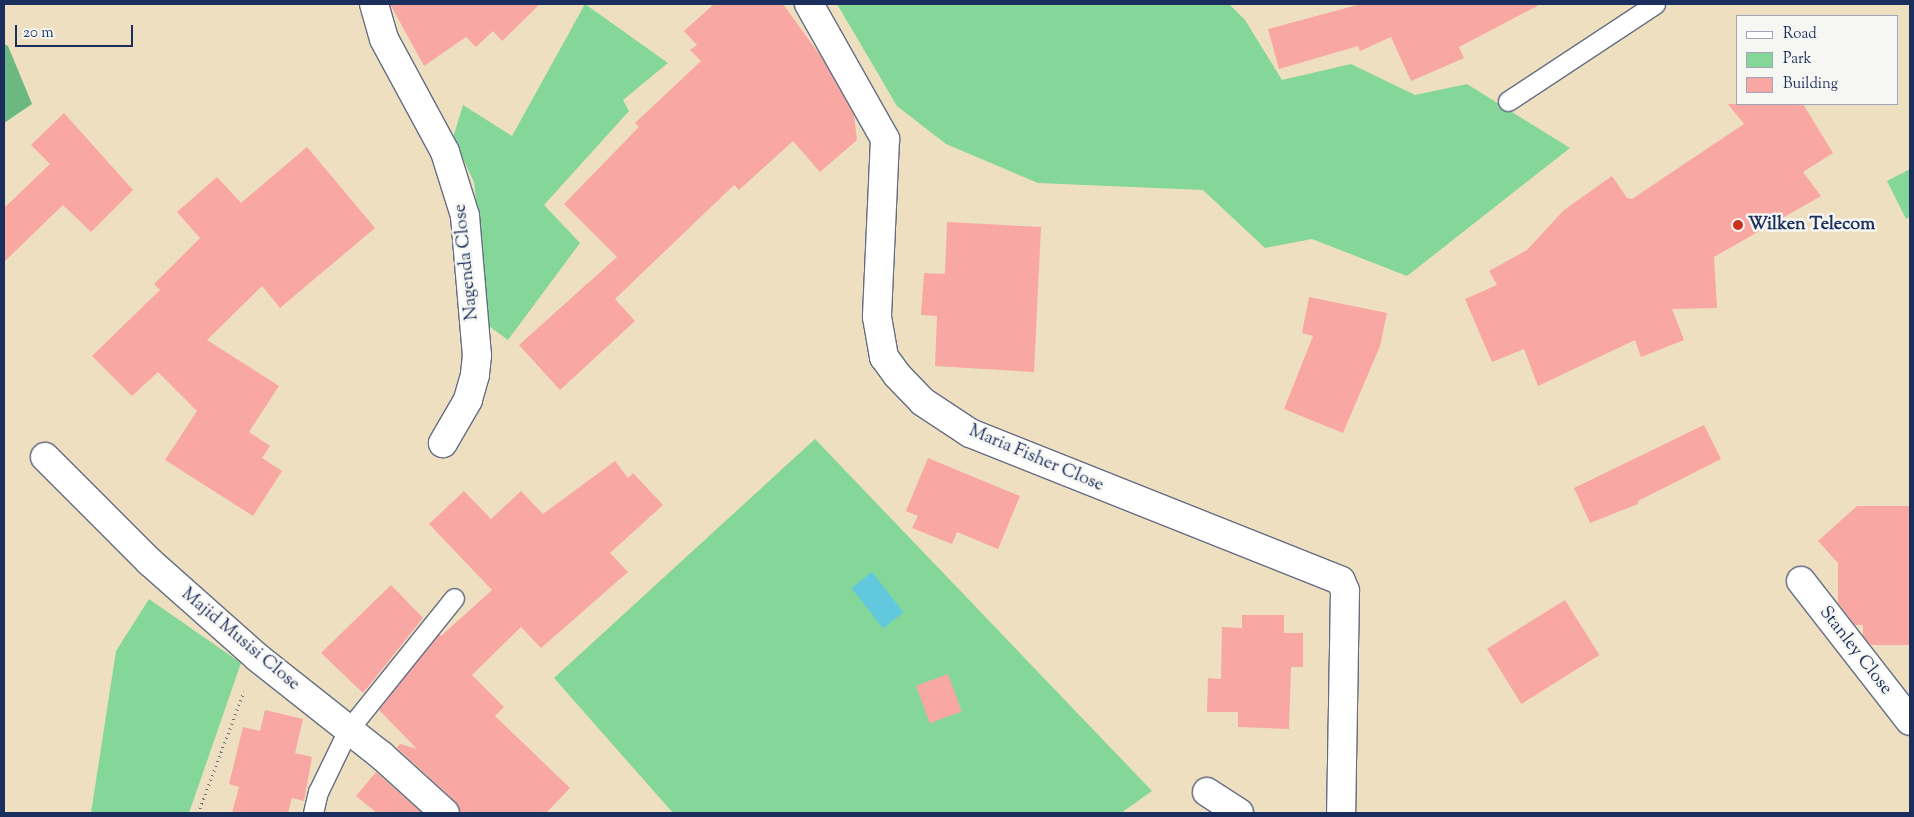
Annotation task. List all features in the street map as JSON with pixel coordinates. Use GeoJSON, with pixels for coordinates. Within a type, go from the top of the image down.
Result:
{"type":"FeatureCollection","features":[{"type":"Feature","properties":{"kind":"street","name":"Nagenda Close"},"geometry":{"type":"LineString","coordinates":[[374,4],[384,39],[446,152],[465,216],[477,355],[475,376],[468,400],[443,443]]}},
{"type":"Feature","properties":{"kind":"street","name":"Maria Fisher Close"},"geometry":{"type":"LineString","coordinates":[[809,4],[885,139],[877,318],[884,357],[897,376],[923,402],[970,433],[1341,581],[1345,591],[1342,813]]}},
{"type":"Feature","properties":{"kind":"street","name":"Majid Musisi Close"},"geometry":{"type":"LineString","coordinates":[[45,457],[150,562],[258,658],[348,730],[446,813]]}},
{"type":"Feature","properties":{"kind":"street","name":"Stanley Close"},"geometry":{"type":"LineString","coordinates":[[1800,581],[1910,721]]}},
{"type":"Feature","properties":{"kind":"street"},"geometry":{"type":"LineString","coordinates":[[1207,792],[1239,813]]}},
{"type":"Feature","properties":{"kind":"lane"},"geometry":{"type":"LineString","coordinates":[[1508,100],[1655,4]]}},
{"type":"Feature","properties":{"kind":"lane"},"geometry":{"type":"LineString","coordinates":[[313,813],[318,792],[348,730],[454,598]]}},
{"type":"Feature","properties":{"kind":"path"},"geometry":{"type":"LineString","coordinates":[[198,813],[258,658]]}},
{"type":"Feature","properties":{"kind":"green space"},"geometry":{"type":"Polygon","coordinates":[[[585,4],[668,63],[623,100],[629,111],[544,205],[580,243],[508,340],[489,326],[474,182],[453,138],[463,105],[512,136],[585,4]]]}},
{"type":"Feature","properties":{"kind":"green space"},"geometry":{"type":"Polygon","coordinates":[[[837,4],[1229,4],[1245,20],[1282,80],[1351,64],[1415,95],[1467,84],[1570,148],[1407,276],[1312,239],[1265,248],[1203,190],[1038,183],[946,144],[897,106],[837,4]]]}},
{"type":"Feature","properties":{"kind":"green space"},"geometry":{"type":"Polygon","coordinates":[[[4,44],[8,46],[32,104],[4,123],[4,44]]]}},
{"type":"Feature","properties":{"kind":"green space"},"geometry":{"type":"Polygon","coordinates":[[[1910,169],[1910,217],[1906,219],[1887,181],[1910,169]]]}},
{"type":"Feature","properties":{"kind":"green space"},"geometry":{"type":"Polygon","coordinates":[[[815,439],[1152,791],[1121,813],[673,813],[554,678],[815,439]]]}},
{"type":"Feature","properties":{"kind":"green space"},"geometry":{"type":"Polygon","coordinates":[[[149,599],[241,663],[189,813],[91,813],[116,651],[149,599]]]}},
{"type":"Feature","properties":{"kind":"water"},"geometry":{"type":"Polygon","coordinates":[[[872,572],[903,612],[883,628],[852,588],[872,572]]]}},
{"type":"Feature","properties":{"kind":"building"},"geometry":{"type":"Polygon","coordinates":[[[390,4],[540,4],[502,41],[493,31],[476,47],[466,37],[424,66],[390,4]]]}},
{"type":"Feature","properties":{"kind":"building"},"geometry":{"type":"Polygon","coordinates":[[[714,4],[783,4],[822,58],[854,115],[857,140],[820,172],[793,141],[739,190],[734,185],[615,299],[635,321],[560,390],[519,345],[617,257],[564,204],[639,127],[635,123],[701,61],[690,50],[697,45],[684,31],[714,4]]]}},
{"type":"Feature","properties":{"kind":"building"},"geometry":{"type":"Polygon","coordinates":[[[1361,4],[1541,4],[1459,47],[1464,58],[1411,81],[1391,37],[1360,51],[1358,46],[1279,69],[1268,29],[1361,4]]]}},
{"type":"Feature","properties":{"kind":"building"},"geometry":{"type":"Polygon","coordinates":[[[1728,104],[1804,105],[1833,153],[1803,172],[1821,196],[1714,257],[1717,308],[1672,309],[1684,340],[1641,357],[1635,340],[1538,386],[1524,349],[1492,362],[1465,299],[1497,285],[1489,271],[1527,250],[1564,210],[1612,176],[1627,198],[1632,199],[1744,124],[1728,104]]]}},
{"type":"Feature","properties":{"kind":"building"},"geometry":{"type":"Polygon","coordinates":[[[64,113],[133,190],[91,232],[63,205],[4,262],[4,208],[50,164],[31,145],[64,113]]]}},
{"type":"Feature","properties":{"kind":"building"},"geometry":{"type":"Polygon","coordinates":[[[307,147],[375,228],[280,308],[262,286],[207,340],[279,386],[249,432],[270,446],[262,458],[282,471],[253,516],[165,460],[197,411],[158,372],[132,396],[92,356],[160,290],[154,284],[200,238],[177,212],[217,177],[241,203],[307,147]]]}},
{"type":"Feature","properties":{"kind":"building"},"geometry":{"type":"Polygon","coordinates":[[[947,222],[1041,227],[1034,372],[935,366],[937,316],[921,315],[924,273],[945,274],[947,222]]]}},
{"type":"Feature","properties":{"kind":"building"},"geometry":{"type":"Polygon","coordinates":[[[1309,297],[1387,313],[1380,346],[1343,433],[1284,409],[1313,336],[1302,333],[1309,297]]]}},
{"type":"Feature","properties":{"kind":"building"},"geometry":{"type":"Polygon","coordinates":[[[1704,425],[1721,459],[1638,501],[1638,504],[1590,523],[1574,488],[1704,425]]]}},
{"type":"Feature","properties":{"kind":"building"},"geometry":{"type":"Polygon","coordinates":[[[928,458],[1020,496],[998,549],[957,532],[952,544],[912,528],[918,516],[906,511],[928,458]]]}},
{"type":"Feature","properties":{"kind":"building"},"geometry":{"type":"Polygon","coordinates":[[[615,461],[628,478],[633,473],[663,505],[610,553],[628,572],[541,648],[521,627],[472,675],[504,707],[495,716],[570,788],[546,813],[460,813],[455,801],[397,748],[400,744],[417,749],[379,710],[439,634],[441,636],[492,590],[429,524],[464,491],[491,519],[521,491],[543,514],[615,461]]]}},
{"type":"Feature","properties":{"kind":"building"},"geometry":{"type":"Polygon","coordinates":[[[1857,506],[1910,506],[1910,645],[1871,645],[1863,636],[1863,625],[1855,625],[1838,603],[1838,563],[1818,541],[1857,506]]]}},
{"type":"Feature","properties":{"kind":"building"},"geometry":{"type":"Polygon","coordinates":[[[391,585],[423,618],[363,693],[321,653],[391,585]]]}},
{"type":"Feature","properties":{"kind":"building"},"geometry":{"type":"Polygon","coordinates":[[[1565,600],[1599,655],[1521,704],[1487,649],[1565,600]]]}},
{"type":"Feature","properties":{"kind":"building"},"geometry":{"type":"Polygon","coordinates":[[[1242,615],[1284,615],[1284,633],[1303,633],[1303,667],[1291,667],[1289,729],[1238,727],[1238,712],[1207,712],[1208,678],[1221,679],[1222,627],[1242,628],[1242,615]]]}},
{"type":"Feature","properties":{"kind":"building"},"geometry":{"type":"Polygon","coordinates":[[[948,674],[962,712],[930,723],[916,686],[948,674]]]}},
{"type":"Feature","properties":{"kind":"building"},"geometry":{"type":"Polygon","coordinates":[[[265,710],[303,719],[295,753],[312,757],[304,801],[292,798],[288,813],[232,813],[239,787],[229,784],[243,727],[260,731],[265,710]]]}},
{"type":"Feature","properties":{"kind":"building"},"geometry":{"type":"Polygon","coordinates":[[[376,772],[422,813],[377,813],[356,796],[376,772]]]}},
{"type":"Feature","properties":{"kind":"place","name":"Wilken Telecom"},"geometry":{"type":"Point","coordinates":[1738,225]}}]}
